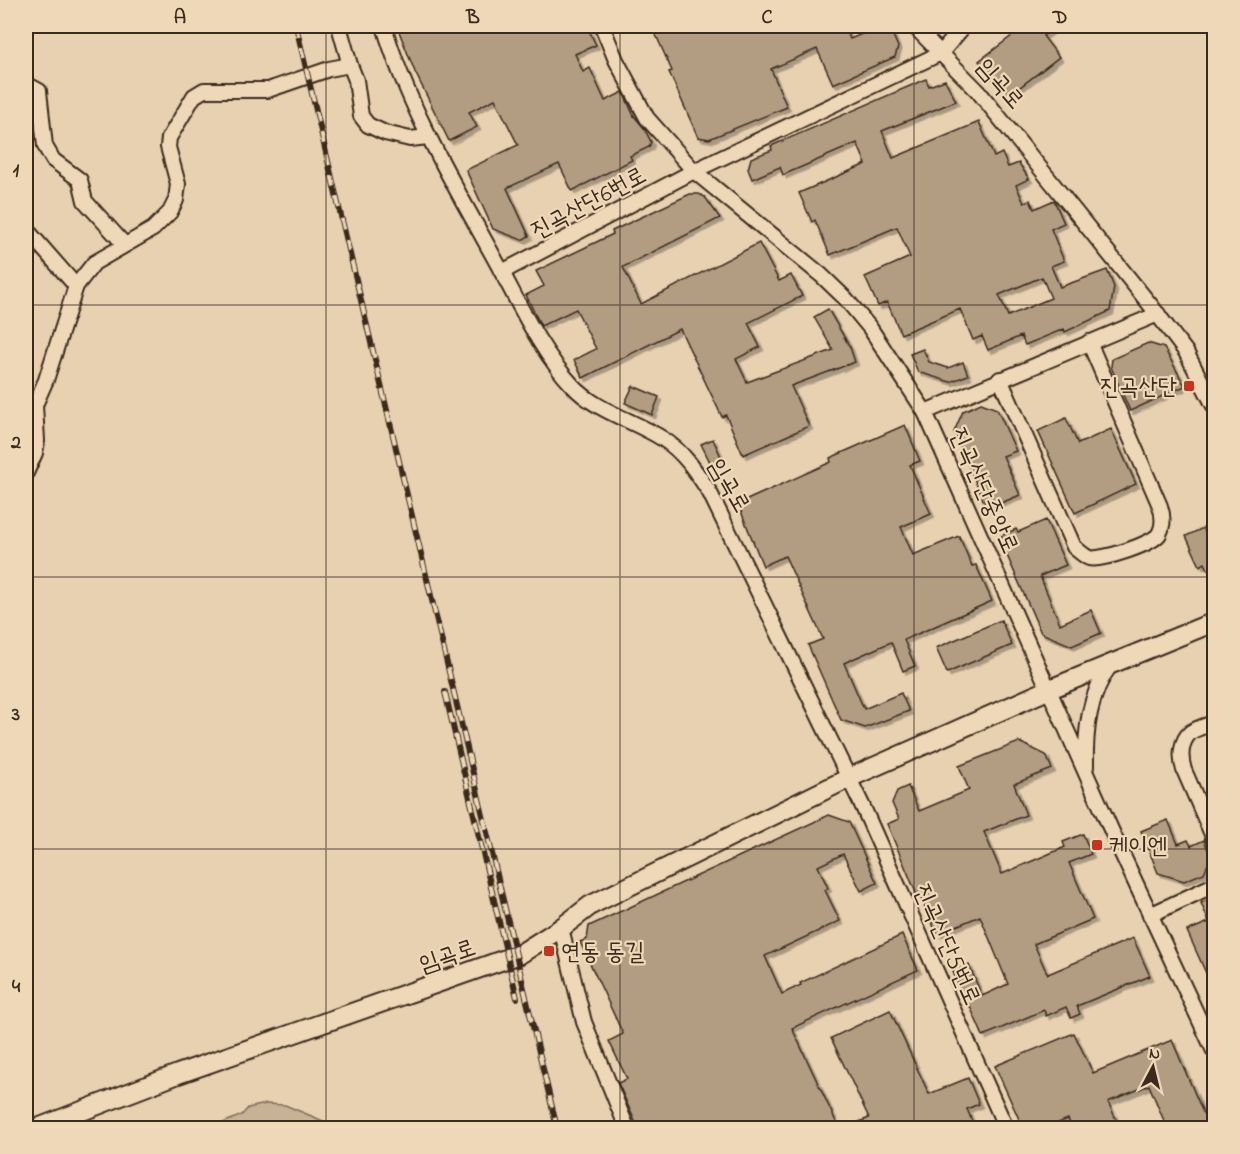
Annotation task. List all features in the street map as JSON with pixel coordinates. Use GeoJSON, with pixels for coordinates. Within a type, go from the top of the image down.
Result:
{"type":"FeatureCollection","features":[{"type":"Feature","properties":{"kind":"main road","name":"임곡로"},"geometry":{"type":"LineString","coordinates":[[47,1127],[178,1074],[520,954],[601,900],[849,778],[1050,689],[1215,622]]}},
{"type":"Feature","properties":{"kind":"street"},"geometry":{"type":"LineString","coordinates":[[339,26],[356,80],[361,116],[368,125],[385,133],[410,139],[428,136]]}},
{"type":"Feature","properties":{"kind":"street"},"geometry":{"type":"LineString","coordinates":[[384,26],[390,47],[428,136],[502,272]]}},
{"type":"Feature","properties":{"kind":"street","name":"진곡산단중앙로"},"geometry":{"type":"LineString","coordinates":[[602,26],[616,60],[647,118],[694,171],[821,275],[846,299],[870,328],[925,412],[1050,689],[1086,775],[1215,1051]]}},
{"type":"Feature","properties":{"kind":"street"},"geometry":{"type":"LineString","coordinates":[[914,26],[941,53]]}},
{"type":"Feature","properties":{"kind":"street","name":"진곡산단6번로"},"geometry":{"type":"LineString","coordinates":[[502,272],[694,171],[941,53],[964,26]]}},
{"type":"Feature","properties":{"kind":"street","name":"임곡로"},"geometry":{"type":"LineString","coordinates":[[941,53],[978,91],[1158,314],[1186,352],[1215,406]]}},
{"type":"Feature","properties":{"kind":"street"},"geometry":{"type":"LineString","coordinates":[[26,473],[35,453],[37,441],[35,405],[46,381],[76,286],[94,263],[153,229],[170,212],[177,200],[178,184],[168,147],[169,138],[194,96],[204,90],[268,90],[329,69],[350,66]]}},
{"type":"Feature","properties":{"kind":"street"},"geometry":{"type":"LineString","coordinates":[[26,84],[39,91],[45,146],[53,160],[81,180],[85,201],[124,244]]}},
{"type":"Feature","properties":{"kind":"street"},"geometry":{"type":"LineString","coordinates":[[26,229],[76,286]]}},
{"type":"Feature","properties":{"kind":"street","name":"임곡로"},"geometry":{"type":"LineString","coordinates":[[502,272],[546,353],[574,388],[597,404],[665,440],[690,463],[710,493],[849,778]]}},
{"type":"Feature","properties":{"kind":"street"},"geometry":{"type":"LineString","coordinates":[[925,412],[1158,314]]}},
{"type":"Feature","properties":{"kind":"street"},"geometry":{"type":"LineString","coordinates":[[1000,379],[1074,547],[1088,558],[1096,558],[1106,557],[1154,540],[1162,526],[1163,517],[1160,506],[1089,342]]}},
{"type":"Feature","properties":{"kind":"street"},"geometry":{"type":"LineString","coordinates":[[1086,775],[1088,720],[1100,682],[1111,664]]}},
{"type":"Feature","properties":{"kind":"street"},"geometry":{"type":"LineString","coordinates":[[1215,723],[1191,732],[1184,742],[1181,759],[1215,839]]}},
{"type":"Feature","properties":{"kind":"street","name":"진곡산단5번로"},"geometry":{"type":"LineString","coordinates":[[849,778],[1005,1128]]}},
{"type":"Feature","properties":{"kind":"street"},"geometry":{"type":"LineString","coordinates":[[1150,915],[1215,885]]}},
{"type":"Feature","properties":{"kind":"street"},"geometry":{"type":"LineString","coordinates":[[561,928],[584,1022],[627,1128]]}},
{"type":"Feature","properties":{"kind":"shaded area"},"geometry":{"type":"Polygon","coordinates":[[[266,1104],[285,1105],[328,1123],[333,1128],[217,1128],[242,1115],[248,1108],[266,1104]]]}},
{"type":"Feature","properties":{"kind":"building"},"geometry":{"type":"Polygon","coordinates":[[[406,26],[587,26],[596,45],[575,54],[583,72],[590,68],[605,101],[623,92],[634,116],[644,128],[651,142],[649,147],[630,156],[632,160],[572,191],[559,164],[507,188],[529,236],[522,240],[493,229],[466,170],[518,145],[495,99],[469,112],[477,127],[449,141],[415,72],[398,29],[406,26]]]}},
{"type":"Feature","properties":{"kind":"building"},"geometry":{"type":"Polygon","coordinates":[[[652,26],[845,26],[850,39],[881,26],[889,26],[898,47],[895,57],[833,84],[817,49],[771,69],[787,107],[709,139],[698,137],[669,72],[672,71],[652,26]]]}},
{"type":"Feature","properties":{"kind":"building"},"geometry":{"type":"Polygon","coordinates":[[[1025,26],[1057,26],[1043,36],[1059,57],[1006,98],[979,61],[1025,26]]]}},
{"type":"Feature","properties":{"kind":"building"},"geometry":{"type":"Polygon","coordinates":[[[926,79],[929,86],[945,80],[956,101],[882,131],[893,158],[979,122],[994,157],[1002,153],[1008,167],[1019,163],[1029,179],[1016,185],[1024,203],[1030,200],[1034,209],[1054,200],[1064,223],[1051,229],[1064,261],[1051,266],[1060,287],[1107,270],[1114,287],[1110,311],[1065,332],[1064,329],[1025,345],[1021,336],[988,350],[982,336],[973,340],[960,309],[901,334],[887,302],[878,306],[865,277],[910,257],[897,227],[830,255],[815,220],[812,222],[799,193],[866,164],[857,143],[783,175],[780,167],[752,179],[748,169],[751,158],[772,150],[771,146],[926,79]],[[1042,277],[999,295],[1008,316],[1051,298],[1042,277]]]}},
{"type":"Feature","properties":{"kind":"building"},"geometry":{"type":"Polygon","coordinates":[[[690,194],[705,197],[720,218],[623,267],[641,304],[759,243],[779,281],[791,275],[802,296],[748,323],[760,347],[736,359],[747,382],[833,350],[814,317],[828,309],[850,347],[855,362],[791,386],[809,426],[743,455],[726,415],[722,417],[680,329],[583,378],[574,360],[596,349],[576,309],[541,326],[526,295],[544,286],[536,271],[690,194]]]}},
{"type":"Feature","properties":{"kind":"building"},"geometry":{"type":"Polygon","coordinates":[[[1148,343],[1164,348],[1185,386],[1130,411],[1111,367],[1112,359],[1148,343]]]}},
{"type":"Feature","properties":{"kind":"building"},"geometry":{"type":"Polygon","coordinates":[[[923,349],[929,362],[948,368],[963,362],[968,375],[950,382],[918,372],[910,354],[923,349]]]}},
{"type":"Feature","properties":{"kind":"building"},"geometry":{"type":"Polygon","coordinates":[[[633,386],[659,397],[652,415],[625,403],[633,386]]]}},
{"type":"Feature","properties":{"kind":"building"},"geometry":{"type":"Polygon","coordinates":[[[981,403],[997,409],[1016,451],[1003,456],[1020,495],[987,509],[954,432],[963,411],[981,403]]]}},
{"type":"Feature","properties":{"kind":"building"},"geometry":{"type":"Polygon","coordinates":[[[1066,418],[1078,444],[1111,429],[1136,484],[1075,513],[1038,431],[1066,418]]]}},
{"type":"Feature","properties":{"kind":"building"},"geometry":{"type":"Polygon","coordinates":[[[905,425],[920,461],[910,465],[931,514],[901,527],[913,555],[959,536],[972,566],[976,565],[992,601],[904,640],[915,666],[903,671],[891,642],[844,663],[864,709],[901,693],[909,711],[865,728],[841,720],[808,645],[823,639],[785,556],[763,566],[738,504],[831,462],[830,458],[905,425]]]}},
{"type":"Feature","properties":{"kind":"building"},"geometry":{"type":"Polygon","coordinates":[[[713,439],[722,459],[711,464],[701,444],[713,439]]]}},
{"type":"Feature","properties":{"kind":"building"},"geometry":{"type":"Polygon","coordinates":[[[1046,520],[1066,565],[1040,576],[1060,624],[1091,610],[1101,633],[1072,646],[1041,633],[999,537],[1046,520]]]}},
{"type":"Feature","properties":{"kind":"building"},"geometry":{"type":"Polygon","coordinates":[[[1203,528],[1215,552],[1215,584],[1205,563],[1200,566],[1186,536],[1203,528]]]}},
{"type":"Feature","properties":{"kind":"building"},"geometry":{"type":"Polygon","coordinates":[[[1001,620],[1012,645],[947,673],[936,648],[1001,620]]]}},
{"type":"Feature","properties":{"kind":"building"},"geometry":{"type":"Polygon","coordinates":[[[1019,742],[1046,755],[1052,769],[1014,784],[1026,815],[984,832],[1002,874],[1065,847],[1063,842],[1083,834],[1091,854],[1069,863],[1093,919],[1034,944],[1045,969],[1048,974],[1133,938],[1150,976],[1077,1006],[1080,1014],[1071,1018],[1066,1007],[1046,1016],[1044,1010],[983,1036],[953,972],[969,965],[982,996],[1008,984],[980,916],[937,934],[919,894],[917,895],[887,824],[899,819],[892,803],[897,791],[908,786],[919,811],[969,790],[959,766],[1019,742]]]}},
{"type":"Feature","properties":{"kind":"building"},"geometry":{"type":"Polygon","coordinates":[[[829,815],[849,822],[877,883],[861,891],[843,854],[818,866],[828,888],[825,890],[840,921],[765,956],[782,994],[801,985],[800,983],[902,935],[918,970],[792,1028],[839,1128],[678,1128],[677,1125],[669,1128],[638,1128],[618,1083],[627,1079],[609,1041],[623,1034],[580,942],[587,939],[589,926],[829,815]]]}},
{"type":"Feature","properties":{"kind":"building"},"geometry":{"type":"Polygon","coordinates":[[[1168,820],[1178,844],[1188,840],[1191,846],[1204,840],[1211,857],[1204,873],[1184,881],[1158,873],[1141,831],[1168,820]]]}},
{"type":"Feature","properties":{"kind":"building"},"geometry":{"type":"Polygon","coordinates":[[[1215,897],[1215,970],[1206,973],[1187,931],[1209,922],[1201,903],[1215,897]]]}},
{"type":"Feature","properties":{"kind":"building"},"geometry":{"type":"Polygon","coordinates":[[[890,1010],[929,1094],[968,1078],[979,1104],[967,1109],[975,1128],[844,1128],[869,1118],[831,1038],[890,1010]]]}},
{"type":"Feature","properties":{"kind":"building"},"geometry":{"type":"Polygon","coordinates":[[[1074,1033],[1093,1073],[1172,1040],[1207,1122],[1205,1128],[1167,1128],[1149,1085],[1108,1102],[1120,1128],[1072,1128],[1068,1119],[1046,1128],[1023,1128],[995,1066],[1074,1033]]]}},
{"type":"Feature","properties":{"kind":"railway"},"geometry":{"type":"LineString","coordinates":[[296,26],[557,1128]]}},
{"type":"Feature","properties":{"kind":"railway"},"geometry":{"type":"LineString","coordinates":[[445,692],[517,998]]}},
{"type":"Feature","properties":{"kind":"place","name":"진곡산단"},"geometry":{"type":"Point","coordinates":[1189,386]}},
{"type":"Feature","properties":{"kind":"place","name":"케이엔"},"geometry":{"type":"Point","coordinates":[1097,845]}},
{"type":"Feature","properties":{"kind":"place","name":"연동 동길"},"geometry":{"type":"Point","coordinates":[549,951]}}]}
